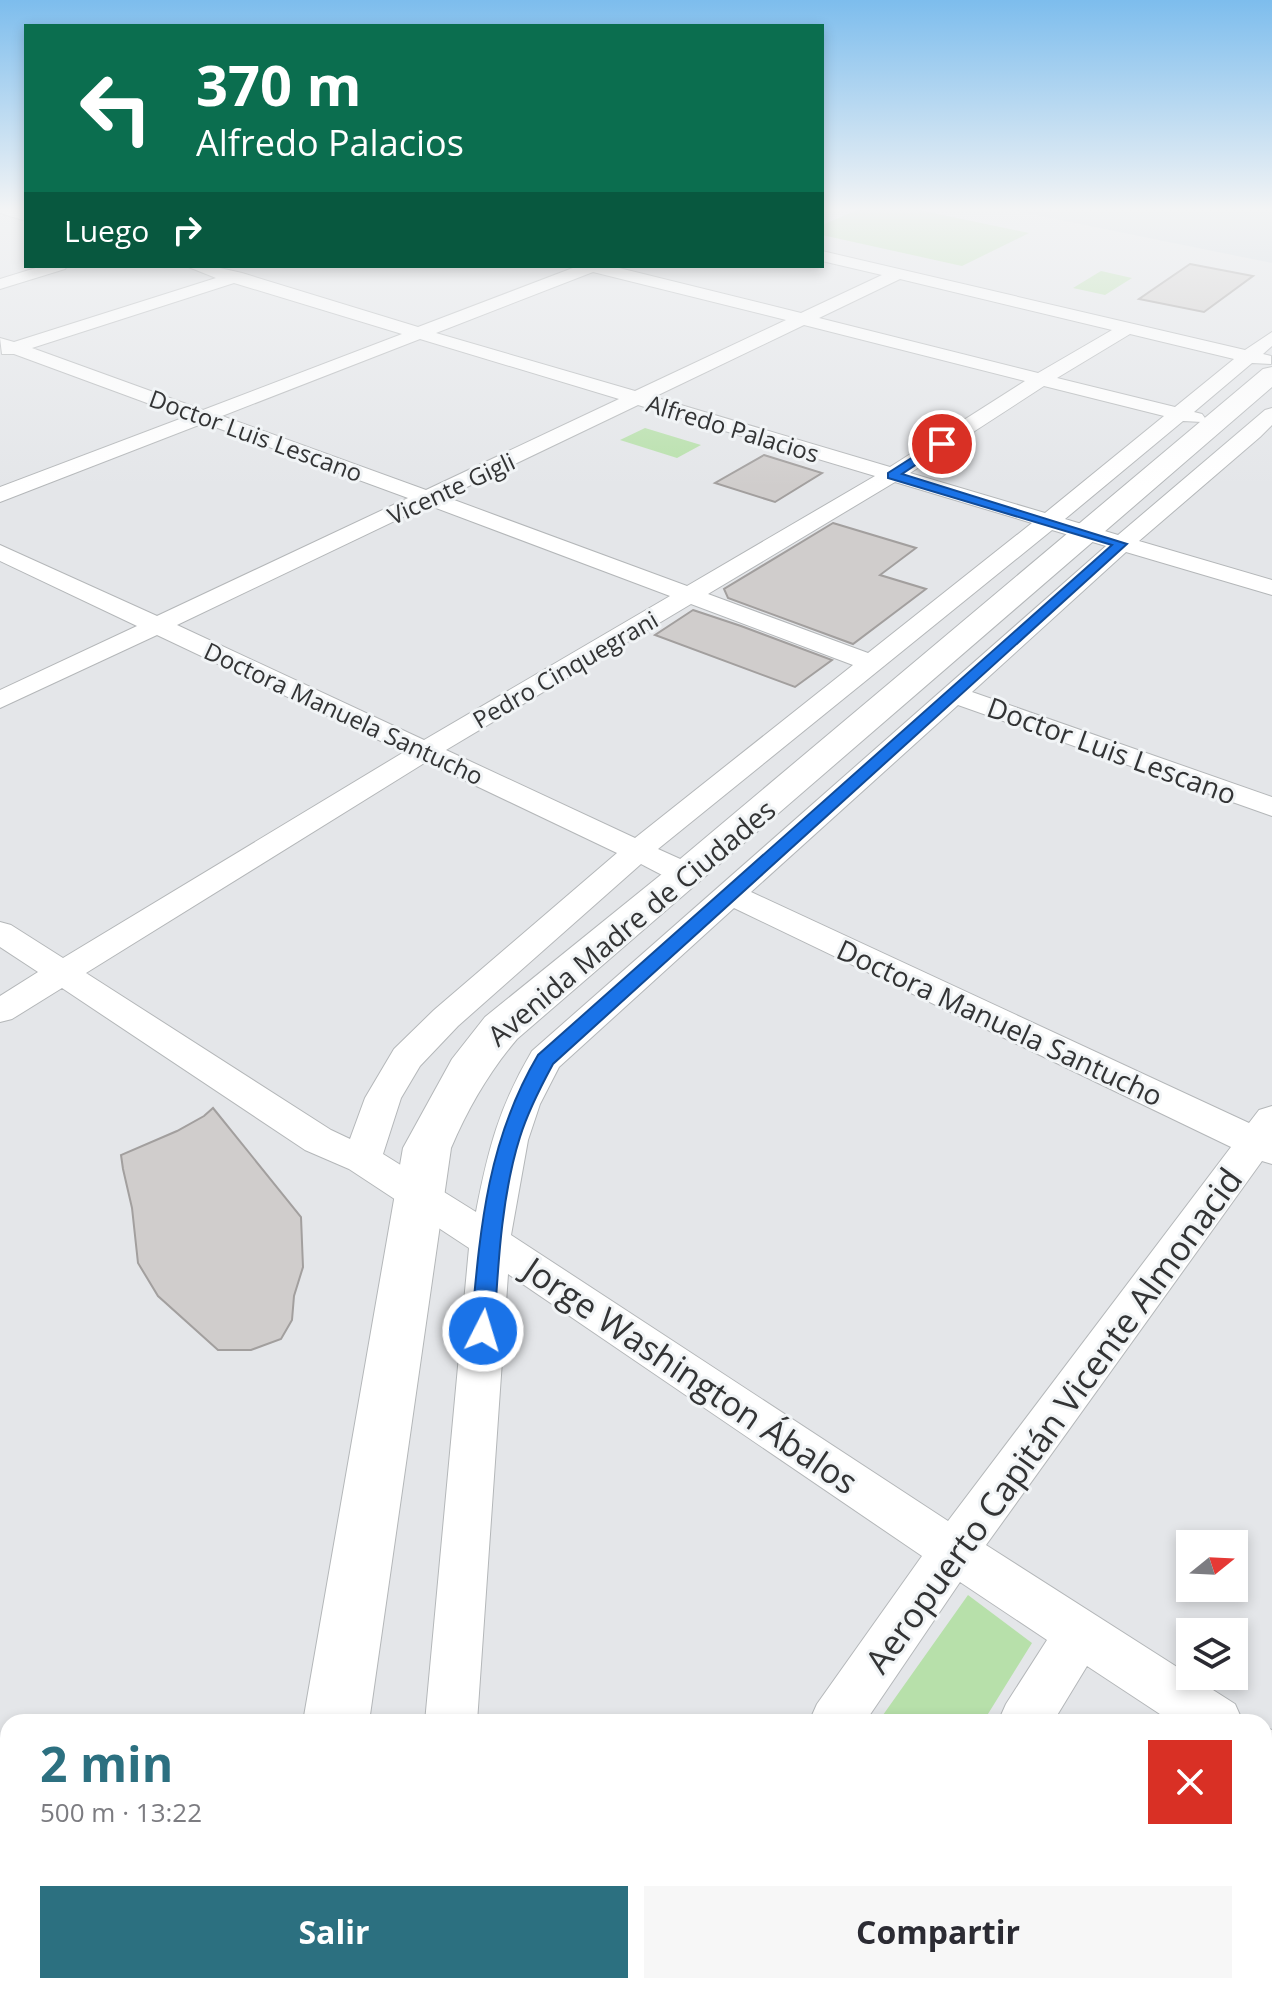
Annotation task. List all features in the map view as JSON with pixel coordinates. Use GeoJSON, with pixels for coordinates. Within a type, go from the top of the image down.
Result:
{"type":"FeatureCollection","features":[{"type":"Feature","properties":{"kind":"main road","name":"Avenida Madre de Ciudades"},"geometry":{"type":"LineString","coordinates":[[337,1714],[427,1148],[446,1104],[477,1055],[501,1028],[687,874],[1085,533],[1238,425],[1264,364]]}},
{"type":"Feature","properties":{"kind":"street"},"geometry":{"type":"LineString","coordinates":[[5,348],[160,300]]}},
{"type":"Feature","properties":{"kind":"street","name":"Alfredo Palacios"},"geometry":{"type":"LineString","coordinates":[[307,300],[1272,588]]}},
{"type":"Feature","properties":{"kind":"street"},"geometry":{"type":"LineString","coordinates":[[0,495],[504,300]]}},
{"type":"Feature","properties":{"kind":"street"},"geometry":{"type":"LineString","coordinates":[[724,300],[1040,380],[1238,425]]}},
{"type":"Feature","properties":{"kind":"street","name":"Vicente Gigli"},"geometry":{"type":"LineString","coordinates":[[0,700],[639,400],[658,387],[844,300]]}},
{"type":"Feature","properties":{"kind":"street"},"geometry":{"type":"LineString","coordinates":[[1015,300],[1264,364],[1272,337]]}},
{"type":"Feature","properties":{"kind":"street","name":"Pedro Cinquegrani"},"geometry":{"type":"LineString","coordinates":[[0,1011],[425,751],[892,475],[1129,327]]}},
{"type":"Feature","properties":{"kind":"street","name":"Doctor Luis Lescano"},"geometry":{"type":"LineString","coordinates":[[5,348],[429,498],[871,663]]}},
{"type":"Feature","properties":{"kind":"street"},"geometry":{"type":"LineString","coordinates":[[362,1159],[383,1098],[407,1058],[446,1018],[637,851],[871,663],[1085,533]]}},
{"type":"Feature","properties":{"kind":"street"},"geometry":{"type":"LineString","coordinates":[[452,1714],[490,1241],[509,1140],[522,1104],[545,1060],[953,694],[1085,533]]}},
{"type":"Feature","properties":{"kind":"street","name":"Doctora Manuela Santucho"},"geometry":{"type":"LineString","coordinates":[[0,552],[687,874]]}},
{"type":"Feature","properties":{"kind":"street","name":"Doctor Luis Lescano"},"geometry":{"type":"LineString","coordinates":[[953,694],[1272,807]]}},
{"type":"Feature","properties":{"kind":"street","name":"Doctora Manuela Santucho"},"geometry":{"type":"LineString","coordinates":[[729,894],[1266,1137]]}},
{"type":"Feature","properties":{"kind":"street","name":"Jorge Washington Ábalos"},"geometry":{"type":"LineString","coordinates":[[0,932],[318,1140],[362,1159],[490,1241],[954,1551],[1205,1714]]}},
{"type":"Feature","properties":{"kind":"street","name":"Aeropuerto Capitán Vicente Almonacid"},"geometry":{"type":"LineString","coordinates":[[841,1714],[954,1551],[1266,1137]]}},
{"type":"Feature","properties":{"kind":"street"},"geometry":{"type":"LineString","coordinates":[[1029,1714],[1080,1633]]}},
{"type":"Feature","properties":{"kind":"green space"},"geometry":{"type":"Polygon","coordinates":[[[645,428],[701,445],[677,458],[620,440],[645,428]]]}},
{"type":"Feature","properties":{"kind":"green space"},"geometry":{"type":"Polygon","coordinates":[[[968,1595],[1032,1643],[988,1714],[884,1714],[968,1595]]]}},
{"type":"Feature","properties":{"kind":"building"},"geometry":{"type":"Polygon","coordinates":[[[1144,300],[1220,300],[1204,312],[1144,300]]]}},
{"type":"Feature","properties":{"kind":"building"},"geometry":{"type":"Polygon","coordinates":[[[764,455],[822,473],[775,502],[715,483],[764,455]]]}},
{"type":"Feature","properties":{"kind":"building"},"geometry":{"type":"Polygon","coordinates":[[[833,523],[916,548],[880,575],[926,589],[853,644],[728,598],[724,589],[833,523]]]}},
{"type":"Feature","properties":{"kind":"building"},"geometry":{"type":"Polygon","coordinates":[[[693,610],[832,660],[795,687],[655,635],[693,610]]]}},
{"type":"Feature","properties":{"kind":"building"},"geometry":{"type":"Polygon","coordinates":[[[213,1108],[301,1217],[303,1267],[294,1296],[292,1320],[281,1339],[251,1350],[218,1350],[158,1296],[138,1263],[132,1208],[123,1169],[121,1155],[177,1131],[213,1108]]]}},
{"type":"Feature","properties":{"kind":"route"},"geometry":{"type":"LineString","coordinates":[[483,1331],[490,1241],[509,1140],[522,1104],[545,1060],[1121,544],[892,475],[942,444]]}}]}
